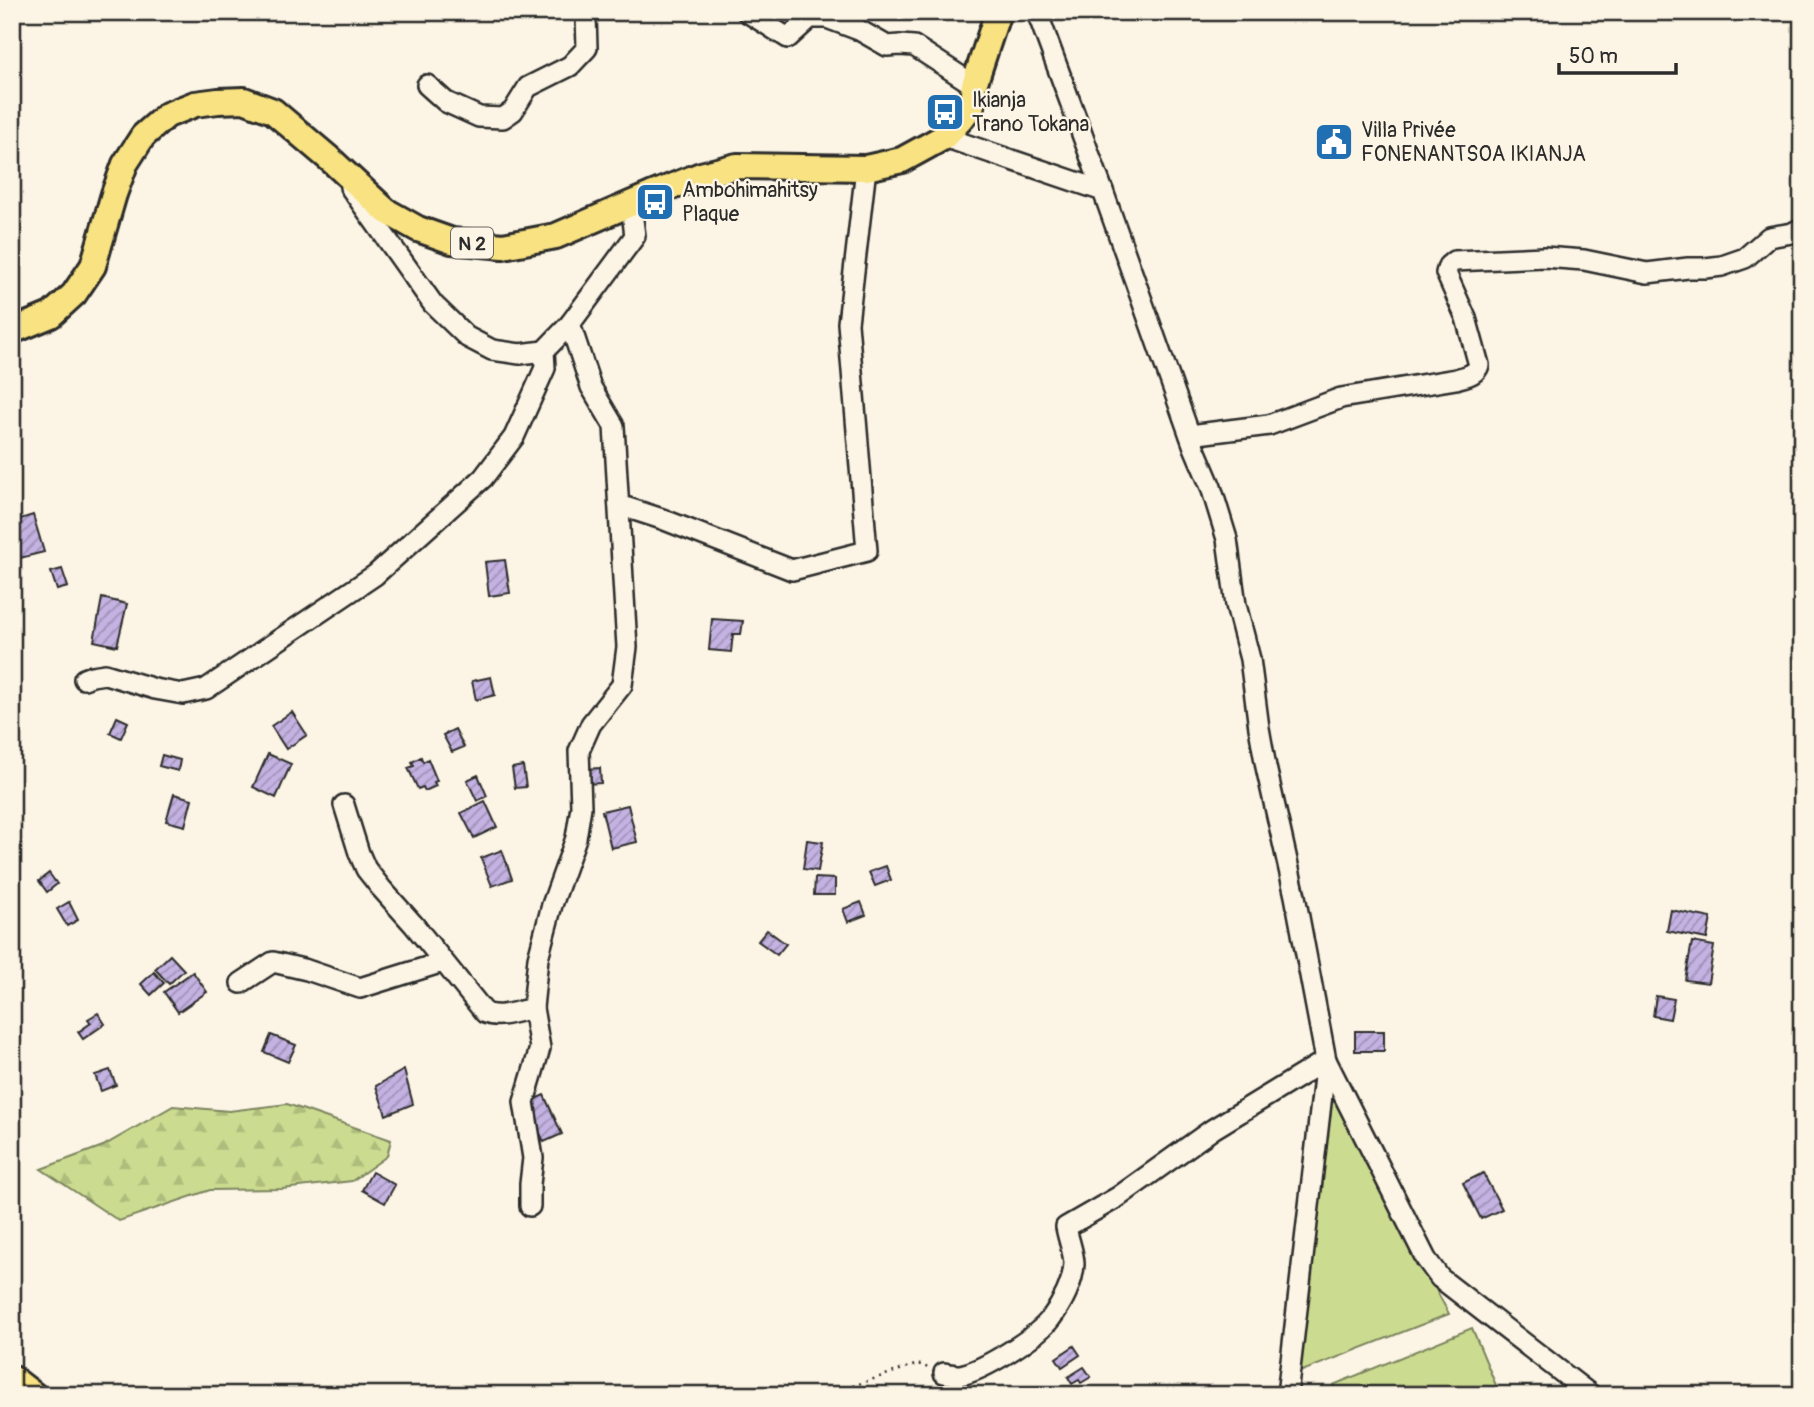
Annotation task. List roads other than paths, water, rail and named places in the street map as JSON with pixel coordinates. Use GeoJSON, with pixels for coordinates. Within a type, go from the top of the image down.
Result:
{"type":"FeatureCollection","features":[{"type":"Feature","properties":{"kind":"main road","name":"N 2"},"geometry":{"type":"LineString","coordinates":[[12,331],[51,315],[74,294],[93,265],[125,164],[143,136],[167,115],[195,104],[244,100],[273,111],[386,211],[418,229],[452,241],[503,246],[556,236],[701,175],[737,166],[866,168],[902,160],[944,136],[972,104],[974,85],[998,12]]}},
{"type":"Feature","properties":{"kind":"main road"},"geometry":{"type":"LineString","coordinates":[[12,1378],[34,1395]]}},
{"type":"Feature","properties":{"kind":"street"},"geometry":{"type":"LineString","coordinates":[[427,85],[446,103],[479,117],[503,118],[513,111],[528,87],[570,66],[587,48],[588,12]]}},
{"type":"Feature","properties":{"kind":"street"},"geometry":{"type":"LineString","coordinates":[[747,12],[788,38],[810,18],[827,18],[859,30],[887,46],[914,46],[974,85]]}},
{"type":"Feature","properties":{"kind":"street"},"geometry":{"type":"LineString","coordinates":[[1037,12],[1211,487],[1227,539],[1237,605],[1250,659],[1266,767],[1295,896],[1326,1060],[1426,1259],[1440,1278],[1591,1395]]}},
{"type":"Feature","properties":{"kind":"street"},"geometry":{"type":"LineString","coordinates":[[944,136],[1103,191]]}},
{"type":"Feature","properties":{"kind":"street"},"geometry":{"type":"LineString","coordinates":[[332,161],[433,304],[467,337],[492,350],[520,354],[544,351],[570,324],[635,236],[631,204]]}},
{"type":"Feature","properties":{"kind":"street"},"geometry":{"type":"LineString","coordinates":[[619,505],[792,570],[867,551],[848,323],[866,168]]}},
{"type":"Feature","properties":{"kind":"street"},"geometry":{"type":"LineString","coordinates":[[1190,435],[1269,425],[1341,398],[1472,374],[1479,365],[1466,318],[1446,273],[1448,266],[1454,261],[1544,257],[1584,260],[1647,273],[1705,268],[1722,266],[1745,258],[1769,237],[1792,233],[1802,228]]}},
{"type":"Feature","properties":{"kind":"street"},"geometry":{"type":"LineString","coordinates":[[530,1206],[533,1157],[524,1102],[540,1048],[533,1008],[538,958],[552,905],[576,838],[581,807],[579,751],[590,724],[622,685],[627,646],[614,426],[592,387],[570,324]]}},
{"type":"Feature","properties":{"kind":"street"},"geometry":{"type":"LineString","coordinates":[[84,679],[104,674],[183,694],[206,689],[375,575],[483,478],[514,437],[545,368],[544,351]]}},
{"type":"Feature","properties":{"kind":"street"},"geometry":{"type":"LineString","coordinates":[[344,806],[366,869],[485,1013],[500,1015],[533,1008]]}},
{"type":"Feature","properties":{"kind":"street"},"geometry":{"type":"LineString","coordinates":[[241,983],[273,962],[360,988],[443,962]]}},
{"type":"Feature","properties":{"kind":"street"},"geometry":{"type":"LineString","coordinates":[[944,1373],[959,1375],[980,1368],[1035,1334],[1051,1319],[1064,1298],[1074,1264],[1066,1227],[1118,1197],[1213,1129],[1326,1060]]}},
{"type":"Feature","properties":{"kind":"street"},"geometry":{"type":"LineString","coordinates":[[1287,1395],[1326,1060]]}},
{"type":"Feature","properties":{"kind":"place","name":"Ikianja Trano Tokana"},"geometry":{"type":"Point","coordinates":[945,112]}},
{"type":"Feature","properties":{"kind":"place","name":"Villa Privée FONENANTSOA IKIANJA"},"geometry":{"type":"Point","coordinates":[1334,142]}},
{"type":"Feature","properties":{"kind":"place","name":"Ambohimahitsy Plaque"},"geometry":{"type":"Point","coordinates":[655,202]}}]}
